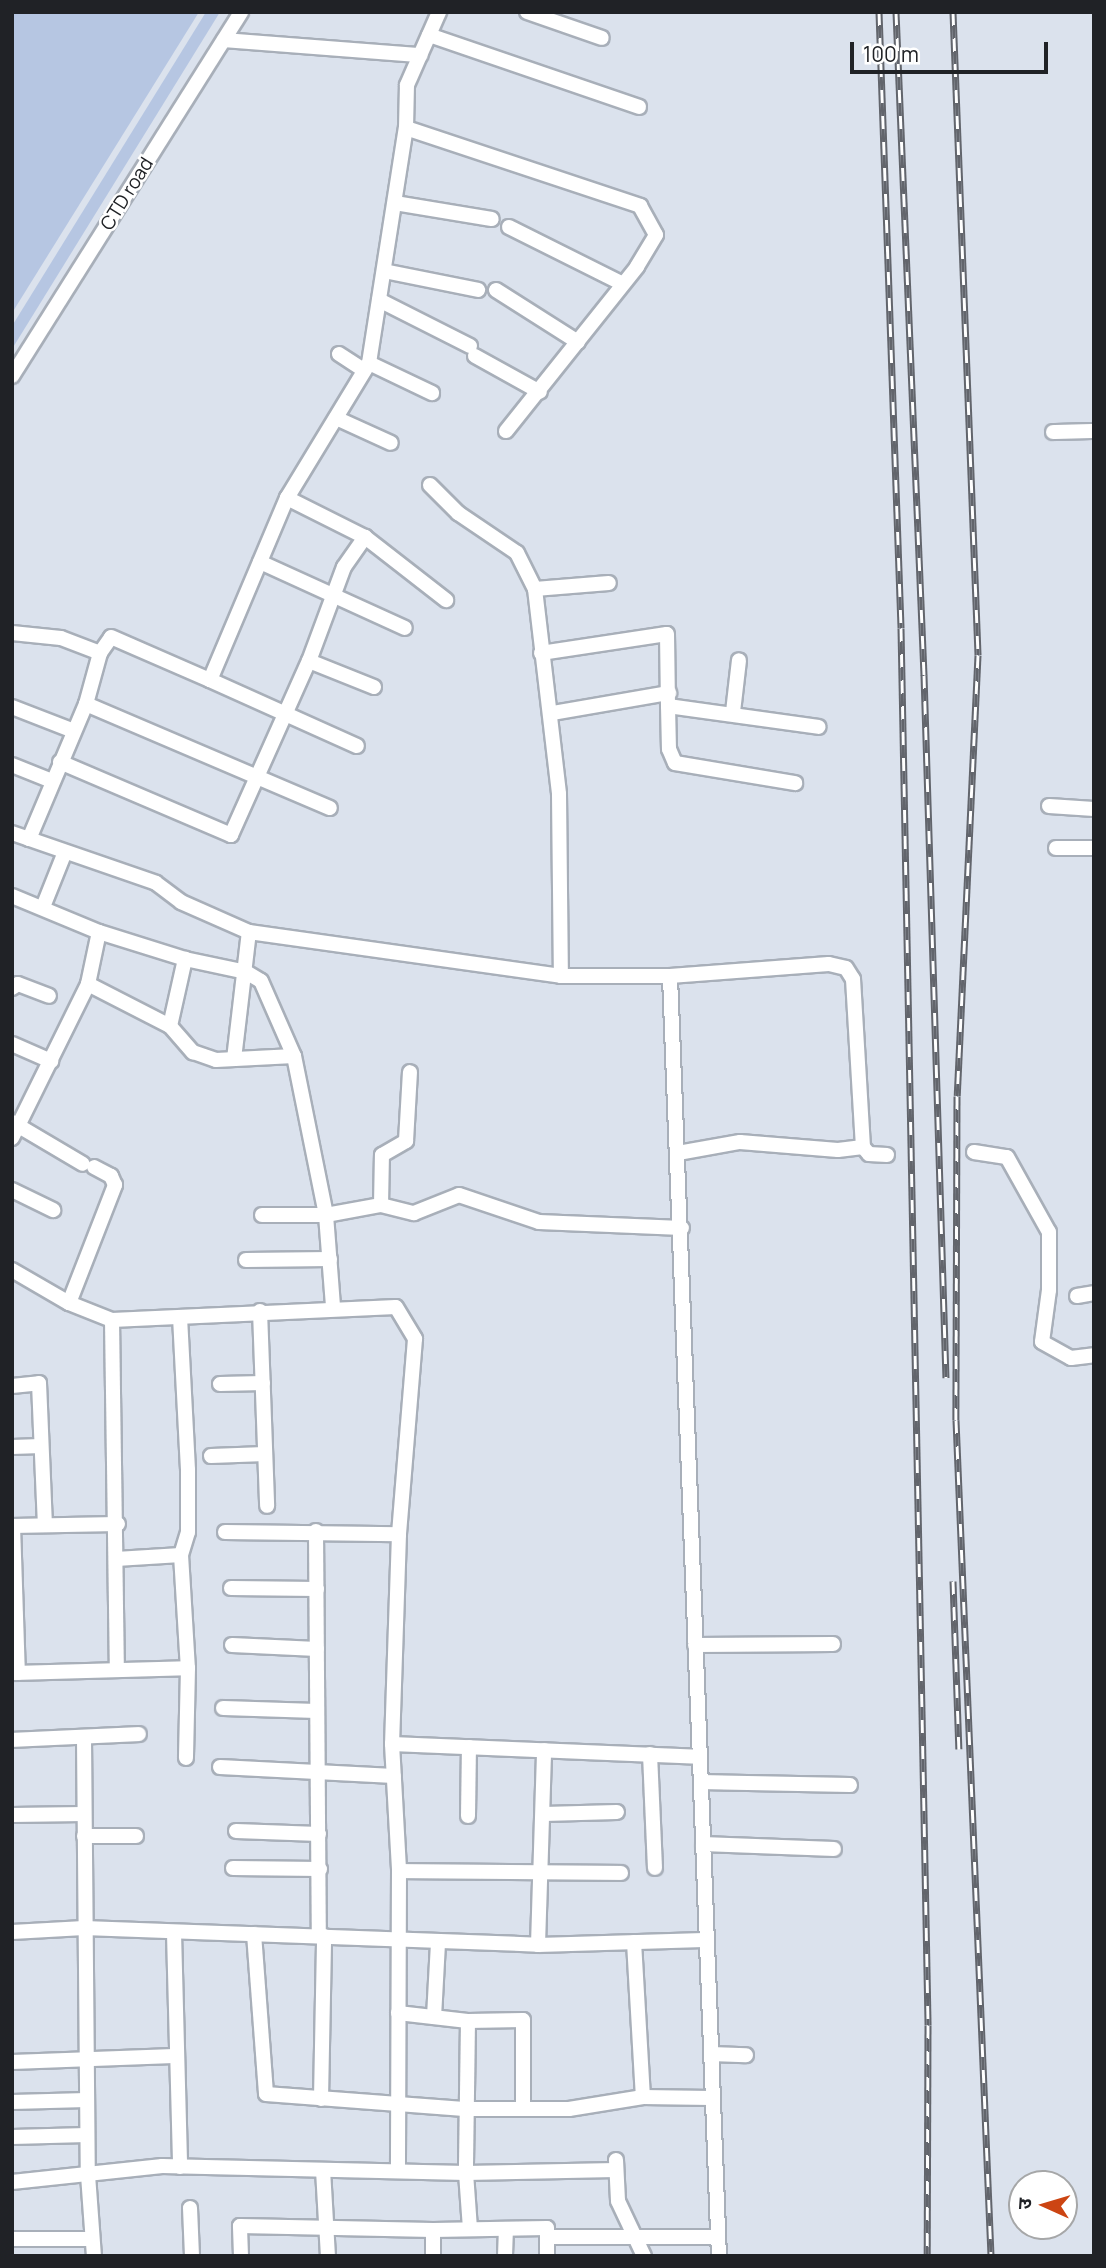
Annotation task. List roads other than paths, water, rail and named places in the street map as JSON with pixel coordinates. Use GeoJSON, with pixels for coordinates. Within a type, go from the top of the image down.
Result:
{"type":"FeatureCollection","features":[{"type":"Feature","properties":{"kind":"street","name":"CTD road"},"geometry":{"type":"LineString","coordinates":[[12,376],[241,12]]}},
{"type":"Feature","properties":{"kind":"street"},"geometry":{"type":"LineString","coordinates":[[210,680],[288,498],[366,367],[406,128],[407,85],[439,12]]}},
{"type":"Feature","properties":{"kind":"street"},"geometry":{"type":"LineString","coordinates":[[527,12],[602,38]]}},
{"type":"Feature","properties":{"kind":"street"},"geometry":{"type":"LineString","coordinates":[[429,35],[639,107]]}},
{"type":"Feature","properties":{"kind":"street"},"geometry":{"type":"LineString","coordinates":[[224,40],[420,55]]}},
{"type":"Feature","properties":{"kind":"street"},"geometry":{"type":"LineString","coordinates":[[406,128],[640,206],[656,235],[623,285],[540,392],[506,431]]}},
{"type":"Feature","properties":{"kind":"street"},"geometry":{"type":"LineString","coordinates":[[395,203],[492,219]]}},
{"type":"Feature","properties":{"kind":"street"},"geometry":{"type":"LineString","coordinates":[[509,227],[623,285]]}},
{"type":"Feature","properties":{"kind":"street"},"geometry":{"type":"LineString","coordinates":[[384,271],[478,290]]}},
{"type":"Feature","properties":{"kind":"street"},"geometry":{"type":"LineString","coordinates":[[496,290],[578,342]]}},
{"type":"Feature","properties":{"kind":"street"},"geometry":{"type":"LineString","coordinates":[[379,300],[540,392]]}},
{"type":"Feature","properties":{"kind":"street"},"geometry":{"type":"LineString","coordinates":[[339,354],[432,393]]}},
{"type":"Feature","properties":{"kind":"street"},"geometry":{"type":"LineString","coordinates":[[336,418],[391,443]]}},
{"type":"Feature","properties":{"kind":"street"},"geometry":{"type":"LineString","coordinates":[[1053,432],[1094,431]]}},
{"type":"Feature","properties":{"kind":"street"},"geometry":{"type":"LineString","coordinates":[[430,485],[458,513],[517,553],[536,589],[541,653],[553,713],[559,794],[561,976]]}},
{"type":"Feature","properties":{"kind":"street"},"geometry":{"type":"LineString","coordinates":[[288,498],[365,537],[446,600]]}},
{"type":"Feature","properties":{"kind":"street"},"geometry":{"type":"LineString","coordinates":[[60,762],[231,835],[286,716],[344,567],[365,537]]}},
{"type":"Feature","properties":{"kind":"street"},"geometry":{"type":"LineString","coordinates":[[260,562],[405,628]]}},
{"type":"Feature","properties":{"kind":"street"},"geometry":{"type":"LineString","coordinates":[[536,589],[609,583]]}},
{"type":"Feature","properties":{"kind":"street"},"geometry":{"type":"LineString","coordinates":[[12,633],[61,638],[100,653]]}},
{"type":"Feature","properties":{"kind":"street"},"geometry":{"type":"LineString","coordinates":[[541,653],[667,634],[669,749],[676,763],[795,783]]}},
{"type":"Feature","properties":{"kind":"street"},"geometry":{"type":"LineString","coordinates":[[29,839],[86,704],[100,653],[111,637],[357,746]]}},
{"type":"Feature","properties":{"kind":"street"},"geometry":{"type":"LineString","coordinates":[[733,712],[739,660]]}},
{"type":"Feature","properties":{"kind":"street"},"geometry":{"type":"LineString","coordinates":[[309,661],[374,687]]}},
{"type":"Feature","properties":{"kind":"street"},"geometry":{"type":"LineString","coordinates":[[553,713],[668,700],[819,727]]}},
{"type":"Feature","properties":{"kind":"street"},"geometry":{"type":"LineString","coordinates":[[86,704],[330,808]]}},
{"type":"Feature","properties":{"kind":"street"},"geometry":{"type":"LineString","coordinates":[[12,707],[74,731]]}},
{"type":"Feature","properties":{"kind":"street"},"geometry":{"type":"LineString","coordinates":[[12,765],[52,781]]}},
{"type":"Feature","properties":{"kind":"street"},"geometry":{"type":"LineString","coordinates":[[1049,806],[1094,808]]}},
{"type":"Feature","properties":{"kind":"street"},"geometry":{"type":"LineString","coordinates":[[12,833],[156,883],[181,902],[249,932],[561,976],[670,976],[829,964],[846,968],[853,979],[863,1147],[869,1154],[887,1155]]}},
{"type":"Feature","properties":{"kind":"street"},"geometry":{"type":"LineString","coordinates":[[1056,848],[1094,848]]}},
{"type":"Feature","properties":{"kind":"street"},"geometry":{"type":"LineString","coordinates":[[43,907],[65,852]]}},
{"type":"Feature","properties":{"kind":"street"},"geometry":{"type":"LineString","coordinates":[[12,895],[99,932],[186,959],[246,972],[261,981],[294,1056],[326,1215],[333,1306]]}},
{"type":"Feature","properties":{"kind":"street"},"geometry":{"type":"LineString","coordinates":[[69,1303],[115,1185],[111,1176],[14,1128],[51,1061],[88,984],[99,932]]}},
{"type":"Feature","properties":{"kind":"street"},"geometry":{"type":"LineString","coordinates":[[234,1059],[249,932]]}},
{"type":"Feature","properties":{"kind":"street"},"geometry":{"type":"LineString","coordinates":[[170,1026],[186,959]]}},
{"type":"Feature","properties":{"kind":"street"},"geometry":{"type":"LineString","coordinates":[[670,976],[719,2256]]}},
{"type":"Feature","properties":{"kind":"street"},"geometry":{"type":"LineString","coordinates":[[12,988],[18,984],[49,996]]}},
{"type":"Feature","properties":{"kind":"street"},"geometry":{"type":"LineString","coordinates":[[88,984],[170,1026],[193,1052],[216,1060],[294,1056]]}},
{"type":"Feature","properties":{"kind":"street"},"geometry":{"type":"LineString","coordinates":[[12,1044],[51,1061]]}},
{"type":"Feature","properties":{"kind":"street"},"geometry":{"type":"LineString","coordinates":[[381,1205],[382,1155],[406,1140],[410,1072]]}},
{"type":"Feature","properties":{"kind":"street"},"geometry":{"type":"LineString","coordinates":[[678,1153],[740,1142],[838,1150],[863,1147]]}},
{"type":"Feature","properties":{"kind":"street"},"geometry":{"type":"LineString","coordinates":[[974,1152],[1007,1157],[1049,1231],[1049,1290],[1042,1342],[1071,1358],[1094,1355]]}},
{"type":"Feature","properties":{"kind":"street"},"geometry":{"type":"LineString","coordinates":[[12,1189],[53,1210]]}},
{"type":"Feature","properties":{"kind":"street"},"geometry":{"type":"LineString","coordinates":[[262,1215],[326,1215],[381,1205],[414,1213],[459,1195],[539,1222],[681,1228]]}},
{"type":"Feature","properties":{"kind":"street"},"geometry":{"type":"LineString","coordinates":[[246,1260],[330,1259]]}},
{"type":"Feature","properties":{"kind":"street"},"geometry":{"type":"LineString","coordinates":[[12,1270],[69,1303],[112,1320],[333,1306],[396,1307],[415,1339],[399,1534],[392,1744],[399,1871],[396,1941],[397,2171]]}},
{"type":"Feature","properties":{"kind":"street"},"geometry":{"type":"LineString","coordinates":[[1077,1296],[1094,1293]]}},
{"type":"Feature","properties":{"kind":"street"},"geometry":{"type":"LineString","coordinates":[[260,1311],[267,1506]]}},
{"type":"Feature","properties":{"kind":"street"},"geometry":{"type":"LineString","coordinates":[[180,1317],[188,1469],[188,1532],[181,1555],[188,1668],[186,1758]]}},
{"type":"Feature","properties":{"kind":"street"},"geometry":{"type":"LineString","coordinates":[[112,1320],[118,1524],[117,1667]]}},
{"type":"Feature","properties":{"kind":"street"},"geometry":{"type":"LineString","coordinates":[[12,1386],[39,1383],[45,1525]]}},
{"type":"Feature","properties":{"kind":"street"},"geometry":{"type":"LineString","coordinates":[[220,1384],[262,1383]]}},
{"type":"Feature","properties":{"kind":"street"},"geometry":{"type":"LineString","coordinates":[[12,1447],[41,1446]]}},
{"type":"Feature","properties":{"kind":"street"},"geometry":{"type":"LineString","coordinates":[[211,1456],[265,1454]]}},
{"type":"Feature","properties":{"kind":"street"},"geometry":{"type":"LineString","coordinates":[[118,1524],[13,1526],[15,1673],[117,1667],[188,1668]]}},
{"type":"Feature","properties":{"kind":"street"},"geometry":{"type":"LineString","coordinates":[[316,1531],[317,1769],[322,1935],[321,2099]]}},
{"type":"Feature","properties":{"kind":"street"},"geometry":{"type":"LineString","coordinates":[[225,1532],[399,1534]]}},
{"type":"Feature","properties":{"kind":"street"},"geometry":{"type":"LineString","coordinates":[[116,1559],[181,1555]]}},
{"type":"Feature","properties":{"kind":"street"},"geometry":{"type":"LineString","coordinates":[[231,1588],[317,1589]]}},
{"type":"Feature","properties":{"kind":"street"},"geometry":{"type":"LineString","coordinates":[[695,1645],[833,1644]]}},
{"type":"Feature","properties":{"kind":"street"},"geometry":{"type":"LineString","coordinates":[[232,1645],[317,1649]]}},
{"type":"Feature","properties":{"kind":"street"},"geometry":{"type":"LineString","coordinates":[[223,1708],[317,1712]]}},
{"type":"Feature","properties":{"kind":"street"},"geometry":{"type":"LineString","coordinates":[[12,1740],[84,1739],[139,1734]]}},
{"type":"Feature","properties":{"kind":"street"},"geometry":{"type":"LineString","coordinates":[[84,1739],[88,2175],[94,2256]]}},
{"type":"Feature","properties":{"kind":"street"},"geometry":{"type":"LineString","coordinates":[[392,1744],[698,1757]]}},
{"type":"Feature","properties":{"kind":"street"},"geometry":{"type":"LineString","coordinates":[[468,1816],[470,1747]]}},
{"type":"Feature","properties":{"kind":"street"},"geometry":{"type":"LineString","coordinates":[[538,1945],[538,1874],[544,1814],[544,1750]]}},
{"type":"Feature","properties":{"kind":"street"},"geometry":{"type":"LineString","coordinates":[[650,1754],[655,1868]]}},
{"type":"Feature","properties":{"kind":"street"},"geometry":{"type":"LineString","coordinates":[[220,1767],[317,1769],[394,1776]]}},
{"type":"Feature","properties":{"kind":"street"},"geometry":{"type":"LineString","coordinates":[[701,1782],[850,1785]]}},
{"type":"Feature","properties":{"kind":"street"},"geometry":{"type":"LineString","coordinates":[[544,1814],[617,1812]]}},
{"type":"Feature","properties":{"kind":"street"},"geometry":{"type":"LineString","coordinates":[[12,1815],[84,1814]]}},
{"type":"Feature","properties":{"kind":"street"},"geometry":{"type":"LineString","coordinates":[[236,1831],[319,1834]]}},
{"type":"Feature","properties":{"kind":"street"},"geometry":{"type":"LineString","coordinates":[[84,1836],[136,1836]]}},
{"type":"Feature","properties":{"kind":"street"},"geometry":{"type":"LineString","coordinates":[[703,1844],[834,1849]]}},
{"type":"Feature","properties":{"kind":"street"},"geometry":{"type":"LineString","coordinates":[[233,1868],[320,1869]]}},
{"type":"Feature","properties":{"kind":"street"},"geometry":{"type":"LineString","coordinates":[[399,1871],[621,1873]]}},
{"type":"Feature","properties":{"kind":"street"},"geometry":{"type":"LineString","coordinates":[[12,1932],[84,1928],[538,1945],[705,1940]]}},
{"type":"Feature","properties":{"kind":"street"},"geometry":{"type":"LineString","coordinates":[[174,1933],[174,2056],[180,2166]]}},
{"type":"Feature","properties":{"kind":"street"},"geometry":{"type":"LineString","coordinates":[[254,1934],[266,2094],[467,2109],[569,2109],[643,2097],[711,2098]]}},
{"type":"Feature","properties":{"kind":"street"},"geometry":{"type":"LineString","coordinates":[[434,2017],[438,1942]]}},
{"type":"Feature","properties":{"kind":"street"},"geometry":{"type":"LineString","coordinates":[[634,1942],[643,2097]]}},
{"type":"Feature","properties":{"kind":"street"},"geometry":{"type":"LineString","coordinates":[[398,2013],[468,2021],[523,2020],[523,2109]]}},
{"type":"Feature","properties":{"kind":"street"},"geometry":{"type":"LineString","coordinates":[[468,2021],[466,2173],[470,2229]]}},
{"type":"Feature","properties":{"kind":"street"},"geometry":{"type":"LineString","coordinates":[[710,2054],[746,2055]]}},
{"type":"Feature","properties":{"kind":"street"},"geometry":{"type":"LineString","coordinates":[[12,2062],[174,2056]]}},
{"type":"Feature","properties":{"kind":"street"},"geometry":{"type":"LineString","coordinates":[[12,2102],[87,2101]]}},
{"type":"Feature","properties":{"kind":"street"},"geometry":{"type":"LineString","coordinates":[[12,2137],[88,2135]]}},
{"type":"Feature","properties":{"kind":"street"},"geometry":{"type":"LineString","coordinates":[[12,2182],[180,2166],[466,2173],[616,2165],[618,2201],[644,2256]]}},
{"type":"Feature","properties":{"kind":"street"},"geometry":{"type":"LineString","coordinates":[[323,2170],[328,2256]]}},
{"type":"Feature","properties":{"kind":"street"},"geometry":{"type":"LineString","coordinates":[[190,2208],[192,2256]]}},
{"type":"Feature","properties":{"kind":"street"},"geometry":{"type":"LineString","coordinates":[[241,2256],[240,2226],[327,2230],[547,2228],[547,2256]]}},
{"type":"Feature","properties":{"kind":"street"},"geometry":{"type":"LineString","coordinates":[[433,2230],[433,2256]]}},
{"type":"Feature","properties":{"kind":"street"},"geometry":{"type":"LineString","coordinates":[[505,2256],[506,2230]]}},
{"type":"Feature","properties":{"kind":"street"},"geometry":{"type":"LineString","coordinates":[[547,2236],[636,2239],[718,2237]]}},
{"type":"Feature","properties":{"kind":"street"},"geometry":{"type":"LineString","coordinates":[[12,2239],[92,2239]]}},
{"type":"Feature","properties":{"kind":"railway"},"geometry":{"type":"LineString","coordinates":[[879,12],[901,628],[928,2025],[927,2256]]}},
{"type":"Feature","properties":{"kind":"railway"},"geometry":{"type":"LineString","coordinates":[[896,12],[924,675],[946,1378]]}},
{"type":"Feature","properties":{"kind":"railway"},"geometry":{"type":"LineString","coordinates":[[953,12],[978,655],[957,1096],[956,1420],[991,2256]]}},
{"type":"Feature","properties":{"kind":"railway"},"geometry":{"type":"LineString","coordinates":[[953,1581],[959,1749]]}}]}
